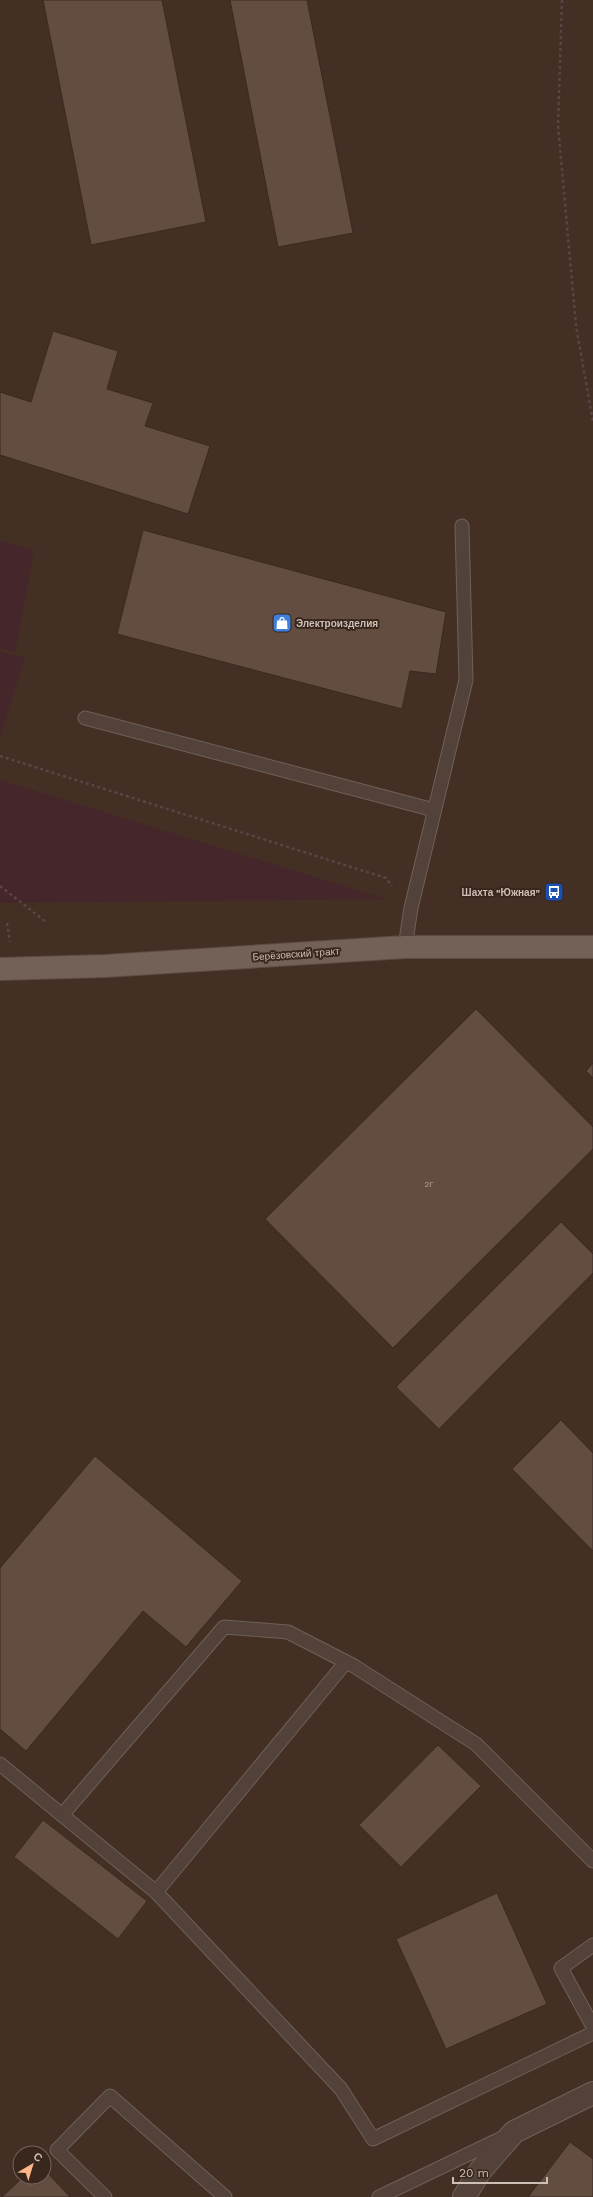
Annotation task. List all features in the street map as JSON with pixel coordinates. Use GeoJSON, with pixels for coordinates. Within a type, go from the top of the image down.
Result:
{"type":"FeatureCollection","features":[{"type":"Feature","properties":{"kind":"main road","name":"Берёзовский тракт"},"geometry":{"type":"LineString","coordinates":[[0,969],[105,966],[405,947],[593,947]]}},
{"type":"Feature","properties":{"kind":"street"},"geometry":{"type":"LineString","coordinates":[[464,2197],[480,2171],[514,2132],[593,2093]]}},
{"type":"Feature","properties":{"kind":"lane"},"geometry":{"type":"LineString","coordinates":[[405,947],[410,908],[466,680],[462,526]]}},
{"type":"Feature","properties":{"kind":"lane"},"geometry":{"type":"LineString","coordinates":[[85,718],[434,810]]}},
{"type":"Feature","properties":{"kind":"lane"},"geometry":{"type":"LineString","coordinates":[[62,1815],[224,1627],[288,1632],[346,1662],[476,1744],[593,1861]]}},
{"type":"Feature","properties":{"kind":"lane"},"geometry":{"type":"LineString","coordinates":[[156,1892],[346,1662]]}},
{"type":"Feature","properties":{"kind":"lane"},"geometry":{"type":"LineString","coordinates":[[0,1764],[156,1892],[341,2090],[373,2139],[593,2033]]}},
{"type":"Feature","properties":{"kind":"lane"},"geometry":{"type":"LineString","coordinates":[[593,1945],[561,1968],[593,2027]]}},
{"type":"Feature","properties":{"kind":"lane"},"geometry":{"type":"LineString","coordinates":[[105,2197],[57,2150],[110,2096],[225,2197]]}},
{"type":"Feature","properties":{"kind":"lane"},"geometry":{"type":"LineString","coordinates":[[379,2197],[514,2132]]}},
{"type":"Feature","properties":{"kind":"path"},"geometry":{"type":"LineString","coordinates":[[562,0],[558,125],[576,326],[593,422]]}},
{"type":"Feature","properties":{"kind":"path"},"geometry":{"type":"LineString","coordinates":[[0,756],[386,878],[410,908]]}},
{"type":"Feature","properties":{"kind":"path"},"geometry":{"type":"LineString","coordinates":[[0,886],[46,922]]}},
{"type":"Feature","properties":{"kind":"shaded area"},"geometry":{"type":"Polygon","coordinates":[[[0,541],[34,550],[15,653],[0,648],[0,541]]]}},
{"type":"Feature","properties":{"kind":"shaded area"},"geometry":{"type":"Polygon","coordinates":[[[0,651],[25,658],[0,737],[0,651]]]}},
{"type":"Feature","properties":{"kind":"shaded area"},"geometry":{"type":"Polygon","coordinates":[[[0,780],[386,899],[0,903],[0,780]]]}},
{"type":"Feature","properties":{"kind":"building"},"geometry":{"type":"Polygon","coordinates":[[[43,0],[162,0],[206,222],[91,245],[43,0]]]}},
{"type":"Feature","properties":{"kind":"building"},"geometry":{"type":"Polygon","coordinates":[[[230,0],[307,0],[353,233],[278,247],[230,0]]]}},
{"type":"Feature","properties":{"kind":"building"},"geometry":{"type":"Polygon","coordinates":[[[53,331],[118,351],[107,389],[153,403],[145,426],[210,446],[188,514],[0,455],[0,392],[31,402],[53,331]]]}},
{"type":"Feature","properties":{"kind":"building","name":"Электроизделия"},"geometry":{"type":"Polygon","coordinates":[[[143,530],[446,612],[436,674],[410,671],[402,709],[117,634],[143,530]]]}},
{"type":"Feature","properties":{"kind":"building"},"geometry":{"type":"Polygon","coordinates":[[[476,1009],[593,1127],[593,1149],[393,1348],[265,1219],[476,1009]]]}},
{"type":"Feature","properties":{"kind":"building"},"geometry":{"type":"Polygon","coordinates":[[[593,1063],[593,1078],[586,1071],[593,1063]]]}},
{"type":"Feature","properties":{"kind":"building"},"geometry":{"type":"Polygon","coordinates":[[[561,1222],[593,1254],[593,1273],[439,1429],[396,1387],[561,1222]]]}},
{"type":"Feature","properties":{"kind":"building"},"geometry":{"type":"Polygon","coordinates":[[[561,1420],[593,1453],[593,1551],[512,1469],[561,1420]]]}},
{"type":"Feature","properties":{"kind":"building"},"geometry":{"type":"Polygon","coordinates":[[[95,1456],[242,1581],[186,1647],[143,1611],[26,1751],[0,1729],[0,1568],[95,1456]]]}},
{"type":"Feature","properties":{"kind":"building"},"geometry":{"type":"Polygon","coordinates":[[[438,1745],[481,1786],[401,1867],[359,1825],[438,1745]]]}},
{"type":"Feature","properties":{"kind":"building"},"geometry":{"type":"Polygon","coordinates":[[[43,1820],[147,1901],[118,1939],[14,1857],[43,1820]]]}},
{"type":"Feature","properties":{"kind":"building"},"geometry":{"type":"Polygon","coordinates":[[[497,1893],[547,2004],[446,2049],[396,1939],[497,1893]]]}},
{"type":"Feature","properties":{"kind":"building"},"geometry":{"type":"Polygon","coordinates":[[[570,2142],[593,2159],[593,2197],[528,2197],[570,2142]]]}},
{"type":"Feature","properties":{"kind":"building"},"geometry":{"type":"Polygon","coordinates":[[[52,2178],[70,2197],[2,2197],[15,2185],[52,2185],[52,2178]]]}},
{"type":"Feature","properties":{"kind":"place","name":"Электроизделия"},"geometry":{"type":"Point","coordinates":[282,623]}},
{"type":"Feature","properties":{"kind":"place","name":"Шахта \"Южная\""},"geometry":{"type":"Point","coordinates":[554,892]}}]}
